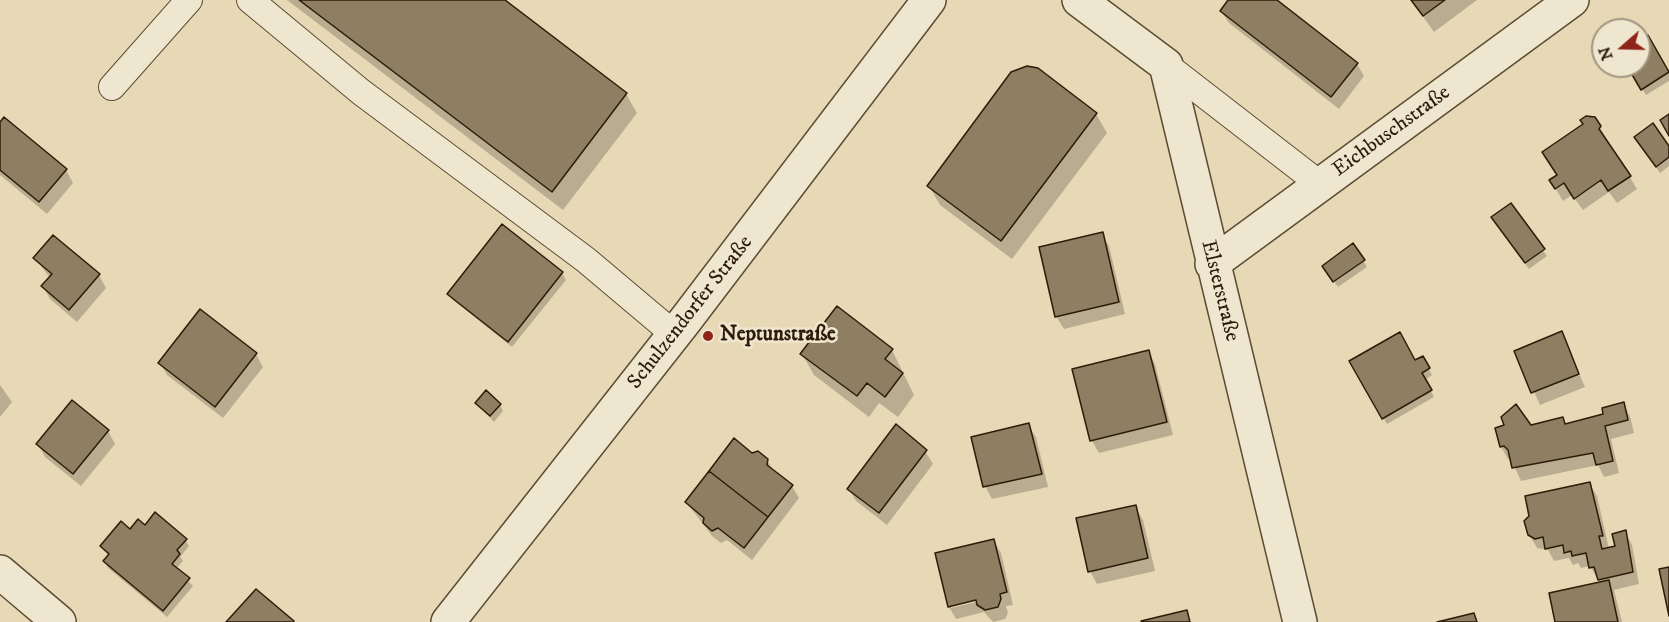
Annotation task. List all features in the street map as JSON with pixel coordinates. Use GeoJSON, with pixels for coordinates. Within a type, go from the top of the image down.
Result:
{"type":"FeatureCollection","features":[{"type":"Feature","properties":{"kind":"street","name":"Schulzendorfer Straße"},"geometry":{"type":"LineString","coordinates":[[448,622],[675,335],[929,0]]}},
{"type":"Feature","properties":{"kind":"street"},"geometry":{"type":"LineString","coordinates":[[1079,0],[1166,65]]}},
{"type":"Feature","properties":{"kind":"street","name":"Eichbuschstraße"},"geometry":{"type":"LineString","coordinates":[[1212,264],[1572,0]]}},
{"type":"Feature","properties":{"kind":"street","name":"Elsterstraße"},"geometry":{"type":"LineString","coordinates":[[1166,65],[1212,264],[1300,622]]}},
{"type":"Feature","properties":{"kind":"street"},"geometry":{"type":"LineString","coordinates":[[0,572],[59,622]]}},
{"type":"Feature","properties":{"kind":"lane"},"geometry":{"type":"LineString","coordinates":[[112,87],[189,0]]}},
{"type":"Feature","properties":{"kind":"lane"},"geometry":{"type":"LineString","coordinates":[[250,0],[361,92],[586,260],[675,335]]}},
{"type":"Feature","properties":{"kind":"lane"},"geometry":{"type":"LineString","coordinates":[[1166,65],[1321,185]]}},
{"type":"Feature","properties":{"kind":"building"},"geometry":{"type":"Polygon","coordinates":[[[299,0],[505,0],[627,93],[552,192],[299,0]]]}},
{"type":"Feature","properties":{"kind":"building"},"geometry":{"type":"Polygon","coordinates":[[[1228,0],[1277,0],[1358,63],[1331,97],[1220,11],[1228,0]]]}},
{"type":"Feature","properties":{"kind":"building"},"geometry":{"type":"Polygon","coordinates":[[[1411,0],[1445,0],[1423,16],[1411,0]]]}},
{"type":"Feature","properties":{"kind":"building"},"geometry":{"type":"Polygon","coordinates":[[[1651,40],[1669,72],[1641,90],[1634,78],[1651,78],[1651,40]]]}},
{"type":"Feature","properties":{"kind":"building"},"geometry":{"type":"Polygon","coordinates":[[[1027,66],[1038,68],[1097,113],[1001,241],[927,186],[1011,72],[1027,66]]]}},
{"type":"Feature","properties":{"kind":"building"},"geometry":{"type":"Polygon","coordinates":[[[1669,114],[1669,136],[1660,120],[1669,114]]]}},
{"type":"Feature","properties":{"kind":"building"},"geometry":{"type":"Polygon","coordinates":[[[1586,116],[1595,117],[1601,126],[1599,129],[1631,176],[1608,191],[1601,180],[1574,199],[1564,183],[1555,189],[1549,180],[1557,175],[1542,152],[1583,124],[1580,120],[1586,116]]]}},
{"type":"Feature","properties":{"kind":"building"},"geometry":{"type":"Polygon","coordinates":[[[4,117],[67,169],[39,202],[0,170],[0,122],[4,117]]]}},
{"type":"Feature","properties":{"kind":"building"},"geometry":{"type":"Polygon","coordinates":[[[1653,123],[1669,146],[1669,157],[1656,167],[1634,137],[1653,123]]]}},
{"type":"Feature","properties":{"kind":"building"},"geometry":{"type":"Polygon","coordinates":[[[1511,203],[1545,249],[1525,263],[1491,217],[1511,203]]]}},
{"type":"Feature","properties":{"kind":"building"},"geometry":{"type":"Polygon","coordinates":[[[502,224],[563,272],[508,342],[447,294],[502,224]]]}},
{"type":"Feature","properties":{"kind":"building"},"geometry":{"type":"Polygon","coordinates":[[[1103,232],[1119,302],[1055,317],[1039,247],[1103,232]]]}},
{"type":"Feature","properties":{"kind":"building"},"geometry":{"type":"Polygon","coordinates":[[[53,235],[100,274],[69,310],[41,286],[52,274],[33,258],[53,235]]]}},
{"type":"Feature","properties":{"kind":"building"},"geometry":{"type":"Polygon","coordinates":[[[1353,243],[1365,260],[1333,282],[1322,266],[1353,243]]]}},
{"type":"Feature","properties":{"kind":"building"},"geometry":{"type":"Polygon","coordinates":[[[837,306],[893,349],[885,359],[903,373],[885,397],[867,383],[857,396],[800,354],[837,306]]]}},
{"type":"Feature","properties":{"kind":"building"},"geometry":{"type":"Polygon","coordinates":[[[200,309],[257,353],[215,407],[158,363],[200,309]]]}},
{"type":"Feature","properties":{"kind":"building"},"geometry":{"type":"Polygon","coordinates":[[[1562,331],[1579,374],[1531,393],[1514,351],[1562,331]]]}},
{"type":"Feature","properties":{"kind":"building"},"geometry":{"type":"Polygon","coordinates":[[[1400,332],[1415,360],[1423,356],[1430,368],[1422,373],[1432,390],[1382,419],[1349,361],[1400,332]]]}},
{"type":"Feature","properties":{"kind":"building"},"geometry":{"type":"Polygon","coordinates":[[[1149,350],[1167,422],[1090,441],[1072,369],[1149,350]]]}},
{"type":"Feature","properties":{"kind":"building"},"geometry":{"type":"Polygon","coordinates":[[[486,390],[501,404],[490,416],[475,403],[486,390]]]}},
{"type":"Feature","properties":{"kind":"building"},"geometry":{"type":"Polygon","coordinates":[[[72,400],[109,430],[73,474],[36,444],[72,400]]]}},
{"type":"Feature","properties":{"kind":"building"},"geometry":{"type":"Polygon","coordinates":[[[1624,402],[1628,420],[1605,426],[1613,461],[1596,465],[1593,453],[1512,468],[1508,450],[1504,446],[1500,447],[1495,428],[1504,425],[1501,417],[1516,404],[1531,425],[1563,417],[1565,424],[1603,414],[1602,408],[1624,402]]]}},
{"type":"Feature","properties":{"kind":"building"},"geometry":{"type":"Polygon","coordinates":[[[1029,423],[1042,474],[983,487],[971,437],[1029,423]]]}},
{"type":"Feature","properties":{"kind":"building"},"geometry":{"type":"Polygon","coordinates":[[[896,424],[927,450],[879,513],[847,489],[896,424]]]}},
{"type":"Feature","properties":{"kind":"building"},"geometry":{"type":"Polygon","coordinates":[[[734,438],[752,453],[758,451],[768,459],[767,465],[793,485],[768,517],[709,471],[734,438]]]}},
{"type":"Feature","properties":{"kind":"building"},"geometry":{"type":"Polygon","coordinates":[[[709,471],[768,517],[744,548],[718,528],[712,531],[703,523],[704,518],[685,502],[709,471]]]}},
{"type":"Feature","properties":{"kind":"building"},"geometry":{"type":"Polygon","coordinates":[[[1590,482],[1603,536],[1599,536],[1602,549],[1615,546],[1612,534],[1626,530],[1633,572],[1598,580],[1594,567],[1589,568],[1586,553],[1572,556],[1571,551],[1564,553],[1563,545],[1545,549],[1543,537],[1535,539],[1528,535],[1524,521],[1529,516],[1525,496],[1590,482]]]}},
{"type":"Feature","properties":{"kind":"building"},"geometry":{"type":"Polygon","coordinates":[[[1136,505],[1148,558],[1088,572],[1076,518],[1136,505]]]}},
{"type":"Feature","properties":{"kind":"building"},"geometry":{"type":"Polygon","coordinates":[[[155,512],[187,539],[177,550],[180,554],[172,564],[190,578],[163,611],[103,561],[109,554],[100,546],[121,521],[130,529],[138,519],[145,525],[155,512]]]}},
{"type":"Feature","properties":{"kind":"building"},"geometry":{"type":"Polygon","coordinates":[[[994,539],[1007,592],[1000,594],[998,607],[985,610],[977,605],[976,600],[948,607],[935,553],[994,539]]]}},
{"type":"Feature","properties":{"kind":"building"},"geometry":{"type":"Polygon","coordinates":[[[1669,567],[1669,616],[1659,569],[1669,567]]]}},
{"type":"Feature","properties":{"kind":"building"},"geometry":{"type":"Polygon","coordinates":[[[1609,580],[1618,622],[1555,622],[1549,593],[1609,580]]]}},
{"type":"Feature","properties":{"kind":"building"},"geometry":{"type":"Polygon","coordinates":[[[256,589],[294,621],[226,622],[256,589]]]}},
{"type":"Feature","properties":{"kind":"building"},"geometry":{"type":"Polygon","coordinates":[[[1187,610],[1190,622],[1141,621],[1187,610]]]}},
{"type":"Feature","properties":{"kind":"building"},"geometry":{"type":"Polygon","coordinates":[[[1474,613],[1477,622],[1437,622],[1474,613]]]}},
{"type":"Feature","properties":{"kind":"place","name":"Neptunstraße"},"geometry":{"type":"Point","coordinates":[708,336]}}]}
